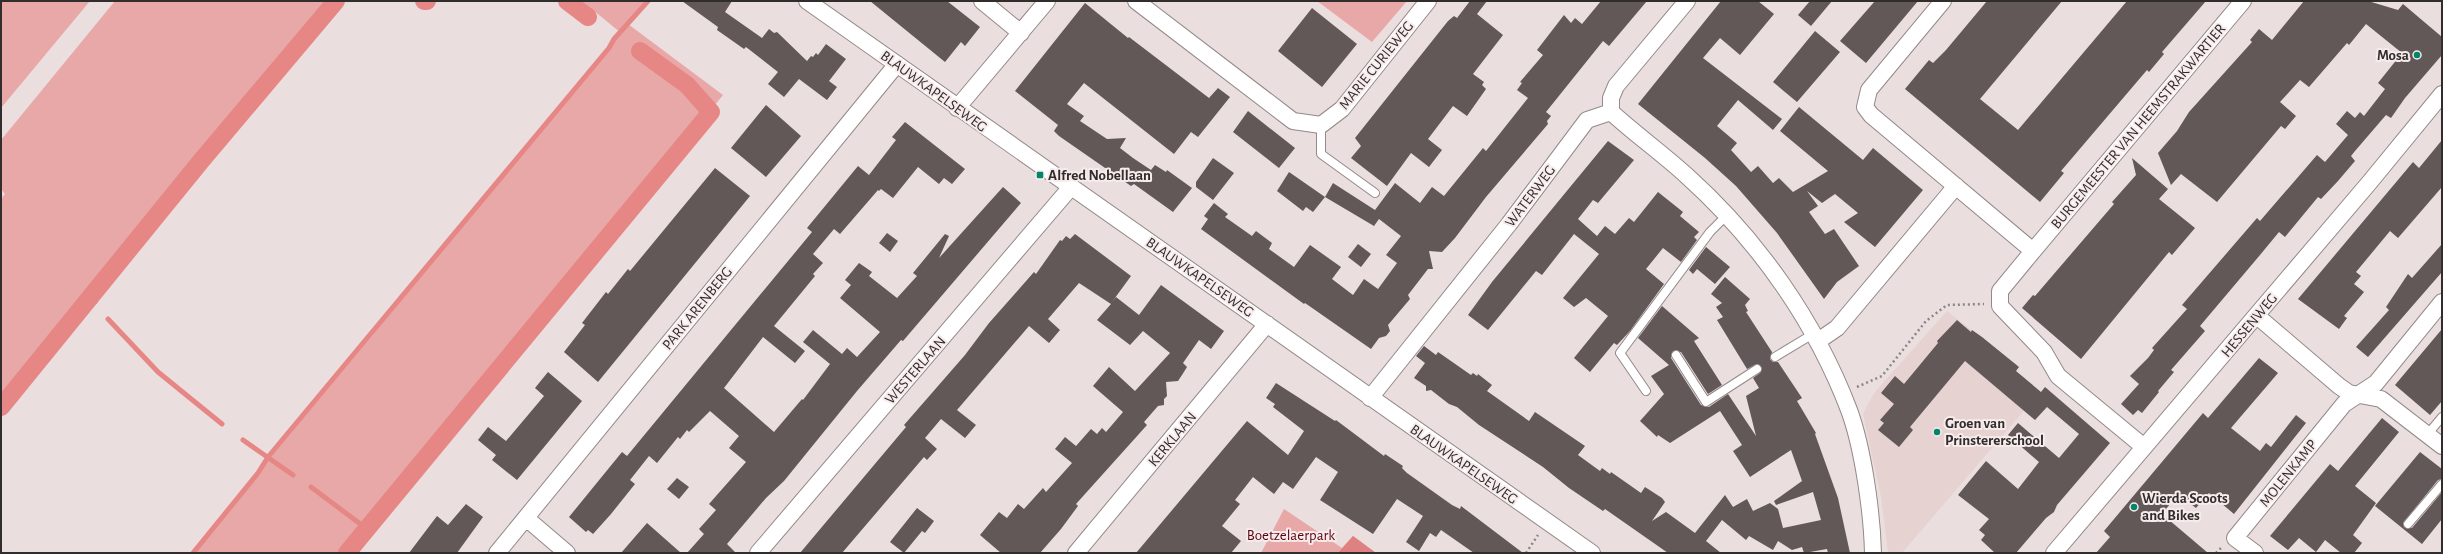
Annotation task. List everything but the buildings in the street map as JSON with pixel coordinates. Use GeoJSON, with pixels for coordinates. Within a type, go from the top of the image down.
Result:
{"type":"FeatureCollection","features":[{"type":"Feature","properties":{"kind":"street","name":"BLAUWKAPELSEWEG"},"geometry":{"type":"LineString","coordinates":[[807,1],[957,108],[1592,553]]}},
{"type":"Feature","properties":{"kind":"street"},"geometry":{"type":"LineString","coordinates":[[982,1],[1021,33]]}},
{"type":"Feature","properties":{"kind":"street"},"geometry":{"type":"LineString","coordinates":[[957,108],[1047,1]]}},
{"type":"Feature","properties":{"kind":"street"},"geometry":{"type":"LineString","coordinates":[[1136,1],[1293,122],[1321,125]]}},
{"type":"Feature","properties":{"kind":"street","name":"MARIE CURIEWEG"},"geometry":{"type":"LineString","coordinates":[[1321,125],[1342,109],[1428,1]]}},
{"type":"Feature","properties":{"kind":"street"},"geometry":{"type":"LineString","coordinates":[[1687,1],[1616,86],[1611,98],[1611,112],[1687,176],[1727,215],[1762,254],[1816,337],[1849,411],[1867,493],[1873,553]]}},
{"type":"Feature","properties":{"kind":"street"},"geometry":{"type":"LineString","coordinates":[[1943,1],[1869,90],[1865,107],[1871,115],[2033,251]]}},
{"type":"Feature","properties":{"kind":"street","name":"BURGEMEESTER VAN HEEMSTRAKWARTIER"},"geometry":{"type":"LineString","coordinates":[[2000,306],[2000,291],[2244,1]]}},
{"type":"Feature","properties":{"kind":"street","name":"PARK ARENBERG"},"geometry":{"type":"LineString","coordinates":[[498,553],[897,64]]}},
{"type":"Feature","properties":{"kind":"street","name":"HESSENWEG"},"geometry":{"type":"LineString","coordinates":[[2054,553],[2256,316],[2442,94]]}},
{"type":"Feature","properties":{"kind":"street","name":"WATERWEG"},"geometry":{"type":"LineString","coordinates":[[1370,398],[1509,224],[1587,120],[1611,112]]}},
{"type":"Feature","properties":{"kind":"street"},"geometry":{"type":"LineString","coordinates":[[1816,337],[1837,328],[1956,186]]}},
{"type":"Feature","properties":{"kind":"street","name":"WESTERLAAN"},"geometry":{"type":"LineString","coordinates":[[758,553],[1071,188]]}},
{"type":"Feature","properties":{"kind":"street","name":"MOLENKAMP"},"geometry":{"type":"LineString","coordinates":[[2255,553],[2235,538],[2335,415],[2352,398],[2361,395],[2376,383],[2442,302]]}},
{"type":"Feature","properties":{"kind":"street"},"geometry":{"type":"LineString","coordinates":[[2000,306],[2044,352],[2058,376],[2144,447]]}},
{"type":"Feature","properties":{"kind":"street"},"geometry":{"type":"LineString","coordinates":[[2256,316],[2349,393],[2380,399],[2442,446]]}},
{"type":"Feature","properties":{"kind":"street","name":"KERKLAAN"},"geometry":{"type":"LineString","coordinates":[[1076,553],[1267,324]]}},
{"type":"Feature","properties":{"kind":"street"},"geometry":{"type":"LineString","coordinates":[[526,518],[567,553]]}},
{"type":"Feature","properties":{"kind":"lane"},"geometry":{"type":"LineString","coordinates":[[1321,125],[1321,154],[1375,193]]}},
{"type":"Feature","properties":{"kind":"lane"},"geometry":{"type":"LineString","coordinates":[[1646,391],[1620,353],[1710,232],[1727,215]]}},
{"type":"Feature","properties":{"kind":"lane"},"geometry":{"type":"LineString","coordinates":[[1775,357],[1816,337]]}},
{"type":"Feature","properties":{"kind":"lane"},"geometry":{"type":"LineString","coordinates":[[1676,355],[1706,402],[1757,369]]}},
{"type":"Feature","properties":{"kind":"lane"},"geometry":{"type":"LineString","coordinates":[[2427,435],[2442,417]]}},
{"type":"Feature","properties":{"kind":"lane"},"geometry":{"type":"LineString","coordinates":[[2408,524],[2442,484]]}},
{"type":"Feature","properties":{"kind":"path"},"geometry":{"type":"LineString","coordinates":[[1842,394],[1882,376],[1926,321],[1947,305],[1974,303],[2000,306]]}},
{"type":"Feature","properties":{"kind":"path"},"geometry":{"type":"LineString","coordinates":[[1526,553],[1548,522]]}},
{"type":"Feature","properties":{"kind":"shaded area","name":"Groen van Prinstererschool"},"geometry":{"type":"Polygon","coordinates":[[[1947,311],[2019,367],[2016,371],[2040,392],[1902,553],[1888,553],[1881,497],[1863,414],[1874,393],[1947,311]]]}},
{"type":"Feature","properties":{"kind":"shaded area"},"geometry":{"type":"Polygon","coordinates":[[[1353,536],[1376,553],[1338,553],[1353,536]]]}},
{"type":"Feature","properties":{"kind":"green space"},"geometry":{"type":"Polygon","coordinates":[[[1,1],[90,1],[1,108],[1,1]]]}},
{"type":"Feature","properties":{"kind":"green space"},"geometry":{"type":"Polygon","coordinates":[[[115,1],[333,1],[1,408],[1,199],[5,194],[1,189],[1,140],[115,1]]]}},
{"type":"Feature","properties":{"kind":"green space"},"geometry":{"type":"Polygon","coordinates":[[[582,1],[645,1],[628,24],[723,95],[351,553],[190,553],[372,336],[621,33],[582,1]]]}},
{"type":"Feature","properties":{"kind":"green space"},"geometry":{"type":"Polygon","coordinates":[[[1317,1],[1407,1],[1372,42],[1317,1]]]}},
{"type":"Feature","properties":{"kind":"green space","name":"Boetzelaerpark"},"geometry":{"type":"Polygon","coordinates":[[[1284,509],[1342,548],[1353,536],[1376,553],[1261,553],[1284,509]]]}},
{"type":"Feature","properties":{"kind":"waterway"},"geometry":{"type":"LineString","coordinates":[[1,407],[201,161],[336,1]]}},
{"type":"Feature","properties":{"kind":"waterway"},"geometry":{"type":"LineString","coordinates":[[567,1],[588,17]]}},
{"type":"Feature","properties":{"kind":"waterway"},"geometry":{"type":"LineString","coordinates":[[193,553],[258,473],[268,457],[609,48],[614,39],[648,1]]}},
{"type":"Feature","properties":{"kind":"waterway"},"geometry":{"type":"LineString","coordinates":[[347,553],[711,112],[687,85],[640,51]]}},
{"type":"Feature","properties":{"kind":"waterway"},"geometry":{"type":"LineString","coordinates":[[92,296],[95,302]]}},
{"type":"Feature","properties":{"kind":"waterway"},"geometry":{"type":"LineString","coordinates":[[108,319],[158,372],[222,424]]}},
{"type":"Feature","properties":{"kind":"waterway"},"geometry":{"type":"LineString","coordinates":[[243,440],[293,475]]}},
{"type":"Feature","properties":{"kind":"waterway"},"geometry":{"type":"LineString","coordinates":[[311,487],[367,529]]}},
{"type":"Feature","properties":{"kind":"place","name":"Mosa"},"geometry":{"type":"Point","coordinates":[2417,55]}},
{"type":"Feature","properties":{"kind":"place","name":"Alfred Nobellaan"},"geometry":{"type":"Point","coordinates":[1040,175]}},
{"type":"Feature","properties":{"kind":"place","name":"Groen van Prinstererschool"},"geometry":{"type":"Point","coordinates":[1937,432]}},
{"type":"Feature","properties":{"kind":"place","name":"Wierda Scoots and Bikes"},"geometry":{"type":"Point","coordinates":[2134,507]}}]}
